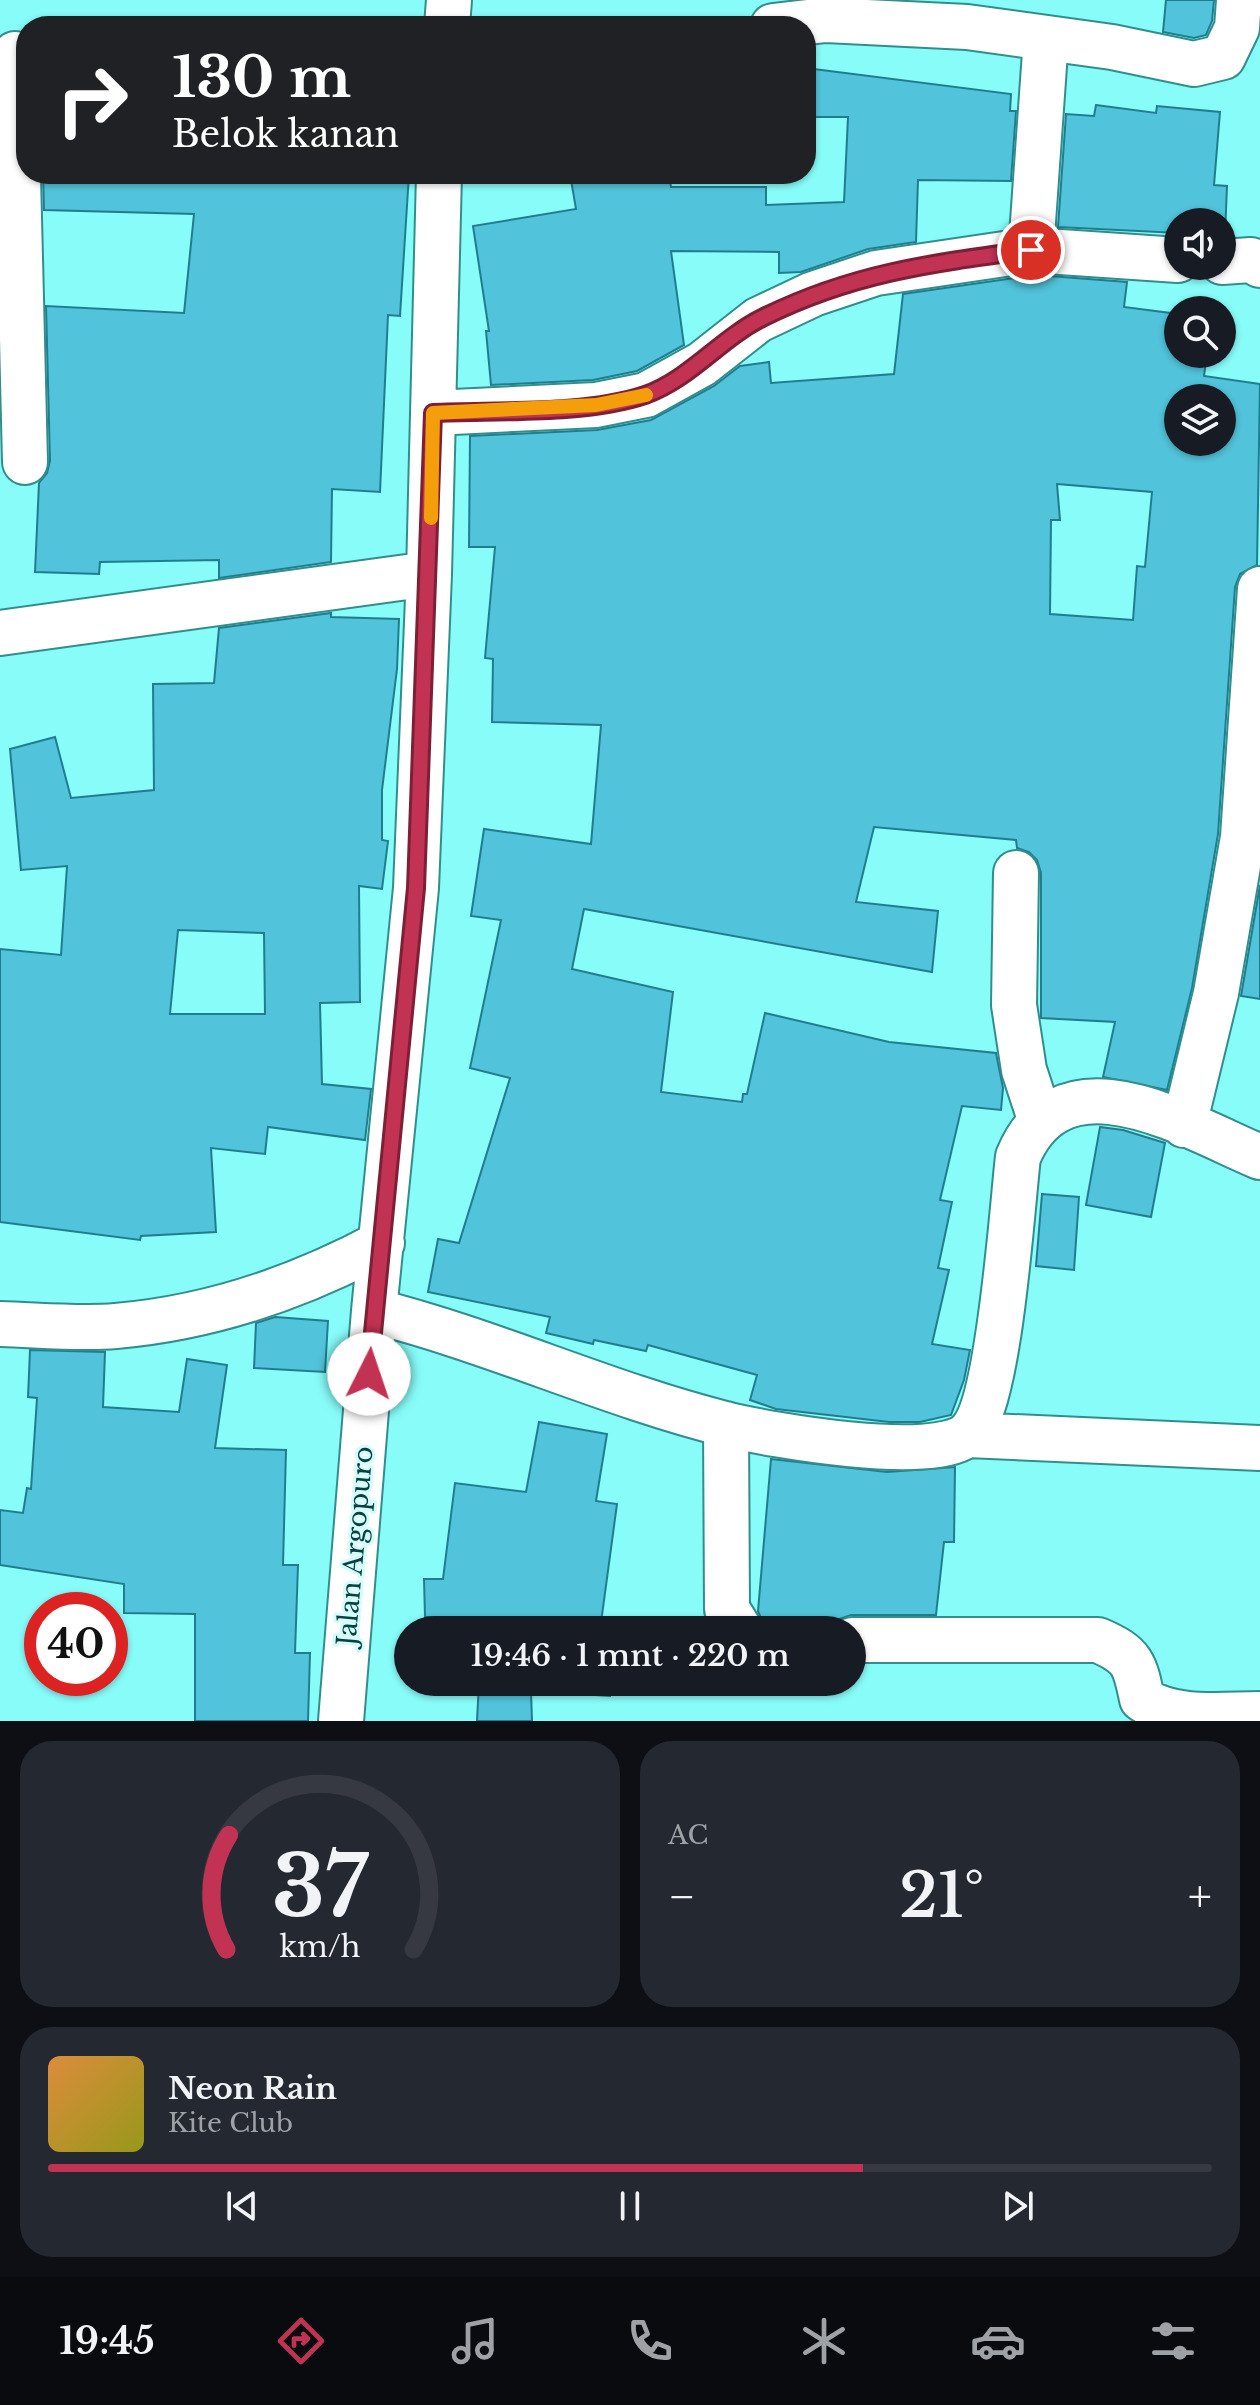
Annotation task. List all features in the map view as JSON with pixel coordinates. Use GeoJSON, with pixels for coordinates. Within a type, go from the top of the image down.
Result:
{"type":"FeatureCollection","features":[{"type":"Feature","properties":{"kind":"street"},"geometry":{"type":"LineString","coordinates":[[816,21],[967,27],[1194,64],[1223,57],[1237,28],[1239,0]]}},
{"type":"Feature","properties":{"kind":"street"},"geometry":{"type":"LineString","coordinates":[[1031,250],[1046,38]]}},
{"type":"Feature","properties":{"kind":"street"},"geometry":{"type":"LineString","coordinates":[[14,55],[16,129]]}},
{"type":"Feature","properties":{"kind":"street"},"geometry":{"type":"LineString","coordinates":[[17,184],[25,462]]}},
{"type":"Feature","properties":{"kind":"street","name":"Jalan Argopuro"},"geometry":{"type":"LineString","coordinates":[[341,1721],[374,1311],[416,888],[429,574],[439,184]]}},
{"type":"Feature","properties":{"kind":"street"},"geometry":{"type":"LineString","coordinates":[[433,413],[596,405],[646,395],[702,364],[758,320],[813,294],[876,273],[1031,250],[1164,259]]}},
{"type":"Feature","properties":{"kind":"street"},"geometry":{"type":"LineString","coordinates":[[1236,261],[1251,260],[1260,265]]}},
{"type":"Feature","properties":{"kind":"street"},"geometry":{"type":"LineString","coordinates":[[0,633],[429,574]]}},
{"type":"Feature","properties":{"kind":"street"},"geometry":{"type":"LineString","coordinates":[[1184,1125],[1216,993],[1243,837],[1260,589]]}},
{"type":"Feature","properties":{"kind":"street"},"geometry":{"type":"LineString","coordinates":[[1016,873],[1014,1005],[1024,1070],[1040,1119]]}},
{"type":"Feature","properties":{"kind":"street"},"geometry":{"type":"LineString","coordinates":[[968,1435],[983,1410],[999,1329],[1018,1157],[1028,1134],[1040,1119],[1058,1107],[1096,1102],[1135,1103],[1260,1157]]}},
{"type":"Feature","properties":{"kind":"street"},"geometry":{"type":"LineString","coordinates":[[0,1324],[113,1326],[196,1316],[335,1268],[382,1243]]}},
{"type":"Feature","properties":{"kind":"street"},"geometry":{"type":"LineString","coordinates":[[374,1311],[444,1328],[726,1424],[871,1447],[934,1447],[968,1435],[1260,1448]]}},
{"type":"Feature","properties":{"kind":"street"},"geometry":{"type":"LineString","coordinates":[[726,1424],[727,1609],[731,1616]]}},
{"type":"Feature","properties":{"kind":"street"},"geometry":{"type":"LineString","coordinates":[[866,1640],[1098,1640],[1122,1650],[1136,1668],[1142,1699],[1157,1710],[1178,1714],[1260,1714]]}},
{"type":"Feature","properties":{"kind":"building"},"geometry":{"type":"Polygon","coordinates":[[[1166,0],[1214,0],[1212,21],[1206,35],[1194,38],[1163,32],[1166,0]]]}},
{"type":"Feature","properties":{"kind":"building"},"geometry":{"type":"Polygon","coordinates":[[[816,69],[1011,94],[1010,111],[1016,111],[1011,181],[918,180],[916,242],[868,249],[801,272],[779,273],[779,252],[671,251],[684,345],[637,371],[593,380],[491,385],[486,331],[489,331],[473,226],[576,209],[572,184],[766,187],[766,205],[844,202],[848,117],[816,117],[816,69]]]}},
{"type":"Feature","properties":{"kind":"building"},"geometry":{"type":"Polygon","coordinates":[[[1096,105],[1156,113],[1157,106],[1220,112],[1214,185],[1227,186],[1226,208],[1164,208],[1164,232],[1058,227],[1066,114],[1094,116],[1096,105]]]}},
{"type":"Feature","properties":{"kind":"building"},"geometry":{"type":"Polygon","coordinates":[[[43,184],[408,184],[400,316],[388,315],[380,492],[332,489],[331,562],[219,578],[219,560],[100,562],[99,574],[35,572],[39,483],[47,473],[50,461],[46,306],[184,313],[194,214],[44,210],[43,184]]]}},
{"type":"Feature","properties":{"kind":"building"},"geometry":{"type":"Polygon","coordinates":[[[1036,275],[1127,282],[1124,307],[1164,312],[1164,368],[1205,368],[1204,376],[1260,384],[1257,565],[1240,574],[1235,587],[1218,834],[1192,988],[1167,1090],[1103,1077],[1115,1022],[1041,1018],[1041,873],[1037,860],[1029,852],[1017,848],[1016,840],[874,827],[856,902],[938,911],[932,972],[584,909],[572,969],[673,992],[661,1092],[742,1102],[743,1094],[747,1094],[765,1013],[889,1042],[996,1053],[1003,1088],[1001,1110],[962,1106],[940,1200],[952,1202],[938,1268],[949,1270],[932,1344],[970,1350],[964,1380],[951,1415],[920,1422],[889,1422],[776,1409],[750,1400],[757,1375],[648,1345],[646,1351],[594,1340],[593,1344],[546,1333],[550,1317],[428,1292],[438,1239],[459,1243],[510,1078],[470,1068],[501,920],[471,916],[484,829],[591,844],[601,725],[492,722],[493,659],[485,658],[495,547],[469,547],[470,436],[597,430],[651,420],[714,386],[740,366],[769,362],[771,383],[894,374],[903,294],[1022,277],[1036,279],[1036,275]],[[1057,484],[1060,520],[1051,520],[1050,614],[1133,620],[1137,566],[1145,567],[1152,492],[1057,484]]]}},
{"type":"Feature","properties":{"kind":"building"},"geometry":{"type":"Polygon","coordinates":[[[331,613],[331,617],[399,619],[397,669],[382,790],[382,840],[388,841],[382,889],[359,886],[360,1002],[320,1003],[322,1084],[371,1089],[365,1140],[268,1127],[265,1154],[211,1148],[216,1232],[141,1236],[140,1240],[0,1222],[0,949],[61,955],[67,866],[21,870],[10,749],[55,737],[71,798],[154,790],[153,684],[214,683],[219,628],[331,613]],[[178,930],[170,1014],[265,1014],[264,933],[178,930]]]}},
{"type":"Feature","properties":{"kind":"building"},"geometry":{"type":"Polygon","coordinates":[[[1260,885],[1260,999],[1241,996],[1260,885]]]}},
{"type":"Feature","properties":{"kind":"building"},"geometry":{"type":"Polygon","coordinates":[[[1100,1127],[1123,1130],[1165,1143],[1151,1217],[1086,1205],[1100,1127]]]}},
{"type":"Feature","properties":{"kind":"building"},"geometry":{"type":"Polygon","coordinates":[[[1042,1194],[1079,1197],[1074,1270],[1036,1266],[1042,1194]]]}},
{"type":"Feature","properties":{"kind":"building"},"geometry":{"type":"Polygon","coordinates":[[[275,1317],[328,1321],[325,1372],[254,1368],[256,1323],[275,1317]]]}},
{"type":"Feature","properties":{"kind":"building"},"geometry":{"type":"Polygon","coordinates":[[[30,1350],[105,1352],[103,1407],[179,1412],[187,1359],[227,1365],[215,1448],[286,1450],[283,1565],[298,1565],[295,1653],[310,1653],[308,1721],[195,1721],[195,1614],[128,1613],[128,1592],[124,1592],[124,1584],[0,1565],[0,1510],[23,1513],[27,1488],[31,1489],[37,1398],[28,1397],[30,1350]]]}},
{"type":"Feature","properties":{"kind":"building"},"geometry":{"type":"Polygon","coordinates":[[[539,1422],[607,1434],[596,1501],[617,1504],[602,1616],[425,1616],[424,1579],[443,1579],[455,1483],[526,1492],[539,1422]]]}},
{"type":"Feature","properties":{"kind":"building"},"geometry":{"type":"Polygon","coordinates":[[[771,1459],[887,1472],[955,1467],[954,1542],[944,1542],[936,1615],[760,1616],[758,1611],[771,1459]]]}},
{"type":"Feature","properties":{"kind":"building"},"geometry":{"type":"Polygon","coordinates":[[[478,1696],[531,1696],[532,1721],[477,1721],[478,1696]]]}},
{"type":"Feature","properties":{"kind":"slow traffic"},"geometry":{"type":"LineString","coordinates":[[431,518],[433,413],[596,405],[646,395]]}},
{"type":"Feature","properties":{"kind":"route"},"geometry":{"type":"LineString","coordinates":[[369,1374],[416,888],[433,413],[596,405],[646,395],[702,364],[758,320],[813,294],[876,273],[1031,250]]}}]}
